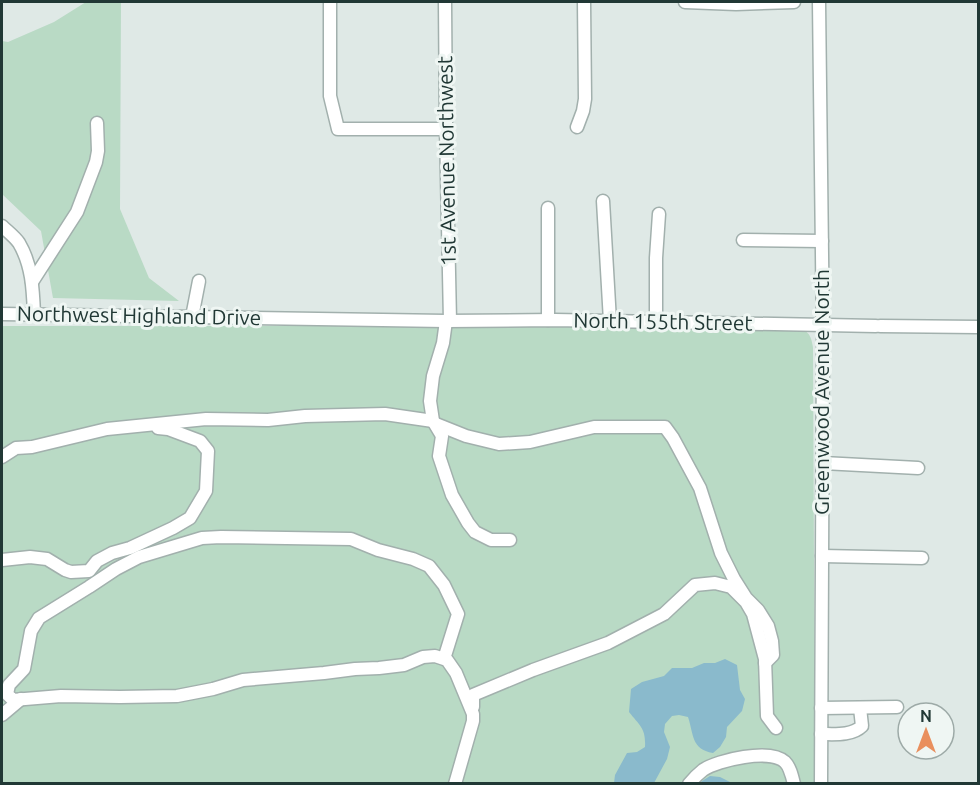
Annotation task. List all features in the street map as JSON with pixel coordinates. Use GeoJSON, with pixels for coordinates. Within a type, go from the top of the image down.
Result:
{"type":"FeatureCollection","features":[{"type":"Feature","properties":{"kind":"street"},"geometry":{"type":"LineString","coordinates":[[330,2],[330,96],[338,129],[446,129]]}},
{"type":"Feature","properties":{"kind":"street","name":"1st Avenue Northwest"},"geometry":{"type":"LineString","coordinates":[[445,2],[448,321],[433,376],[430,401],[434,423],[442,436],[439,456],[443,470],[452,495],[468,523],[475,532],[491,540],[510,540]]}},
{"type":"Feature","properties":{"kind":"street"},"geometry":{"type":"LineString","coordinates":[[577,127],[585,99],[584,2]]}},
{"type":"Feature","properties":{"kind":"street"},"geometry":{"type":"LineString","coordinates":[[686,2],[736,4],[794,2]]}},
{"type":"Feature","properties":{"kind":"street","name":"Greenwood Avenue North"},"geometry":{"type":"LineString","coordinates":[[819,2],[823,325],[820,783]]}},
{"type":"Feature","properties":{"kind":"street"},"geometry":{"type":"LineString","coordinates":[[32,282],[77,212],[96,162],[97,123]]}},
{"type":"Feature","properties":{"kind":"street"},"geometry":{"type":"LineString","coordinates":[[603,201],[610,321]]}},
{"type":"Feature","properties":{"kind":"street"},"geometry":{"type":"LineString","coordinates":[[548,207],[548,320]]}},
{"type":"Feature","properties":{"kind":"street"},"geometry":{"type":"LineString","coordinates":[[656,322],[659,214]]}},
{"type":"Feature","properties":{"kind":"street"},"geometry":{"type":"LineString","coordinates":[[2,226],[18,241],[27,260],[32,282],[34,314]]}},
{"type":"Feature","properties":{"kind":"street"},"geometry":{"type":"LineString","coordinates":[[743,240],[822,241]]}},
{"type":"Feature","properties":{"kind":"street"},"geometry":{"type":"LineString","coordinates":[[192,317],[200,281]]}},
{"type":"Feature","properties":{"kind":"street","name":"Northwest Highland Drive"},"geometry":{"type":"LineString","coordinates":[[2,314],[448,321]]}},
{"type":"Feature","properties":{"kind":"street","name":"North 155th Street"},"geometry":{"type":"LineString","coordinates":[[448,321],[548,320],[978,327]]}},
{"type":"Feature","properties":{"kind":"street"},"geometry":{"type":"LineString","coordinates":[[2,457],[16,448],[32,447],[107,429],[206,419],[268,420],[305,416],[385,414],[434,423],[466,436],[499,444],[530,442],[594,427],[665,427],[678,446],[700,488],[722,553],[734,579],[768,626],[773,655],[765,663]]}},
{"type":"Feature","properties":{"kind":"street"},"geometry":{"type":"LineString","coordinates":[[2,560],[39,558],[47,559],[71,572],[89,570],[97,561],[112,553],[130,548],[190,518],[206,491],[208,452],[200,441],[168,429],[132,426]]}},
{"type":"Feature","properties":{"kind":"street"},"geometry":{"type":"LineString","coordinates":[[823,463],[918,468]]}},
{"type":"Feature","properties":{"kind":"street"},"geometry":{"type":"LineString","coordinates":[[444,659],[458,614],[444,585],[429,566],[351,539],[202,538],[139,557],[39,618],[31,631],[24,669],[5,687],[7,694],[13,700],[61,696],[177,696],[243,680],[404,665],[423,657],[435,656],[444,659],[447,660],[456,673],[473,714]]}},
{"type":"Feature","properties":{"kind":"street"},"geometry":{"type":"LineString","coordinates":[[822,556],[922,558]]}},
{"type":"Feature","properties":{"kind":"street"},"geometry":{"type":"LineString","coordinates":[[455,783],[473,721],[472,695],[532,670],[608,644],[664,614],[695,585],[715,583],[730,587],[746,602],[753,614],[765,659],[767,716],[776,728]]}},
{"type":"Feature","properties":{"kind":"street"},"geometry":{"type":"LineString","coordinates":[[2,715],[22,698]]}},
{"type":"Feature","properties":{"kind":"street"},"geometry":{"type":"LineString","coordinates":[[821,708],[896,707]]}},
{"type":"Feature","properties":{"kind":"street"},"geometry":{"type":"LineString","coordinates":[[821,734],[847,734],[859,730],[862,726],[860,708]]}},
{"type":"Feature","properties":{"kind":"street"},"geometry":{"type":"LineString","coordinates":[[689,783],[704,769],[750,756],[765,755],[779,758],[786,763],[794,783]]}},
{"type":"Feature","properties":{"kind":"green space"},"geometry":{"type":"Polygon","coordinates":[[[86,2],[121,2],[120,209],[149,278],[179,301],[53,298],[41,231],[2,194],[2,41],[8,42],[54,22],[86,2]]]}},
{"type":"Feature","properties":{"kind":"green space"},"geometry":{"type":"Polygon","coordinates":[[[2,326],[793,326],[805,331],[811,339],[813,348],[815,783],[2,783],[2,326]]]}},
{"type":"Feature","properties":{"kind":"water"},"geometry":{"type":"Polygon","coordinates":[[[725,659],[737,665],[740,690],[745,699],[742,711],[727,727],[726,737],[720,747],[713,753],[701,748],[694,740],[688,717],[672,716],[665,724],[664,732],[670,747],[667,759],[654,783],[614,783],[615,775],[627,753],[637,752],[645,747],[643,731],[629,712],[631,689],[642,682],[664,676],[672,668],[692,668],[725,659]]]}},
{"type":"Feature","properties":{"kind":"water"},"geometry":{"type":"Polygon","coordinates":[[[710,776],[720,777],[730,783],[700,783],[710,776]]]}}]}
